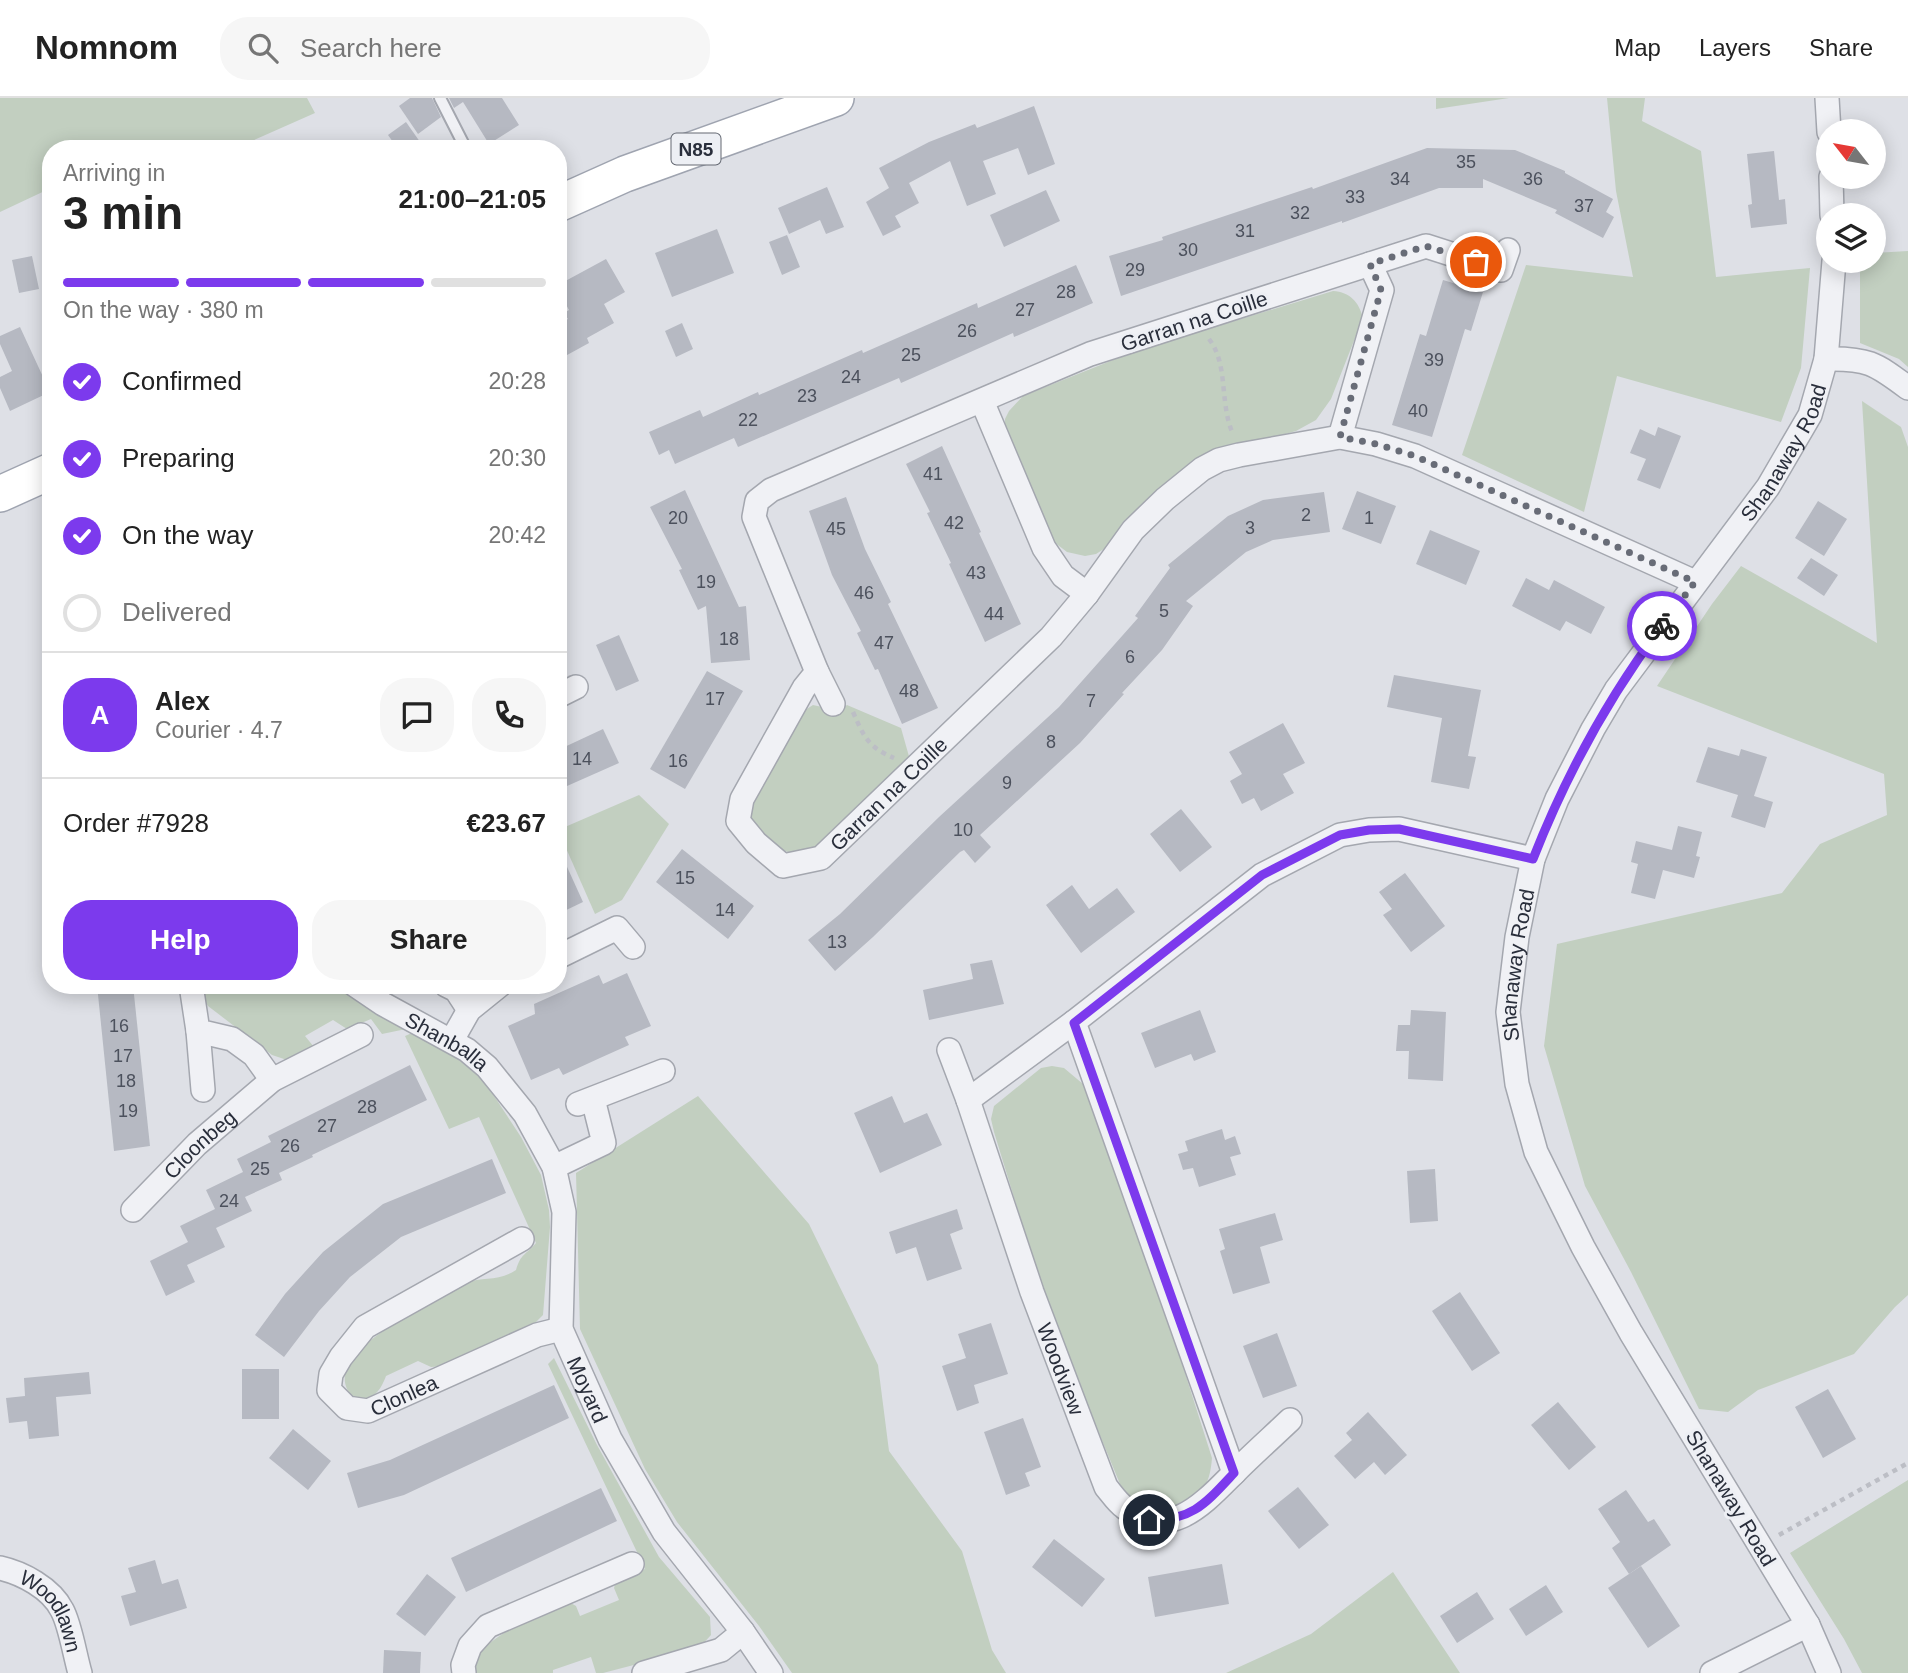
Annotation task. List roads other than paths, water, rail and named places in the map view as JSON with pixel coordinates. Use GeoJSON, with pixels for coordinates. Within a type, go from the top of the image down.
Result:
{"type":"FeatureCollection","features":[{"type":"Feature","properties":{"kind":"main road","name":"N85"},"geometry":{"type":"LineString","coordinates":[[567,200],[625,174],[836,98]]}},
{"type":"Feature","properties":{"kind":"main road"},"geometry":{"type":"LineString","coordinates":[[0,494],[42,475]]}},
{"type":"Feature","properties":{"kind":"street"},"geometry":{"type":"LineString","coordinates":[[1827,98],[1828,119]]}},
{"type":"Feature","properties":{"kind":"street","name":"Garran na Coille"},"geometry":{"type":"LineString","coordinates":[[833,704],[817,672],[754,517],[757,501],[771,490],[1090,354],[1426,246],[1501,270],[1508,250]]}},
{"type":"Feature","properties":{"kind":"street"},"geometry":{"type":"LineString","coordinates":[[1340,437],[1381,290],[1370,264]]}},
{"type":"Feature","properties":{"kind":"street","name":"Shanaway Road"},"geometry":{"type":"LineString","coordinates":[[1829,1673],[1808,1625],[1631,1333],[1583,1247],[1536,1152],[1517,1084],[1508,1012],[1517,937],[1533,859],[1557,799],[1593,729],[1641,654],[1775,475],[1810,415],[1826,359],[1833,273]]}},
{"type":"Feature","properties":{"kind":"street"},"geometry":{"type":"LineString","coordinates":[[1826,359],[1857,358],[1885,370],[1908,388]]}},
{"type":"Feature","properties":{"kind":"street"},"geometry":{"type":"LineString","coordinates":[[982,401],[1044,548],[1063,576],[1087,594]]}},
{"type":"Feature","properties":{"kind":"street","name":"Garran na Coille"},"geometry":{"type":"LineString","coordinates":[[817,672],[804,688],[742,799],[738,821],[756,843],[783,866],[821,858],[1051,638],[1133,530],[1165,499],[1202,469],[1219,460],[1340,437],[1376,444],[1415,456],[1695,582]]}},
{"type":"Feature","properties":{"kind":"street"},"geometry":{"type":"LineString","coordinates":[[968,1100],[1074,1023],[1262,875],[1340,835],[1399,829],[1533,859]]}},
{"type":"Feature","properties":{"kind":"street"},"geometry":{"type":"LineString","coordinates":[[567,953],[617,928],[633,947]]}},
{"type":"Feature","properties":{"kind":"street","name":"Cloonbeg"},"geometry":{"type":"LineString","coordinates":[[192,994],[203,1090]]}},
{"type":"Feature","properties":{"kind":"street","name":"Shanballa"},"geometry":{"type":"LineString","coordinates":[[368,994],[452,1040],[487,1067],[524,1114]]}},
{"type":"Feature","properties":{"kind":"street"},"geometry":{"type":"LineString","coordinates":[[459,994],[469,1010]]}},
{"type":"Feature","properties":{"kind":"street"},"geometry":{"type":"LineString","coordinates":[[452,1040],[469,1010],[489,994]]}},
{"type":"Feature","properties":{"kind":"street"},"geometry":{"type":"LineString","coordinates":[[1074,1023],[1234,1473]]}},
{"type":"Feature","properties":{"kind":"street"},"geometry":{"type":"LineString","coordinates":[[198,1031],[232,1039],[254,1055],[272,1080]]}},
{"type":"Feature","properties":{"kind":"street","name":"Cloonbeg"},"geometry":{"type":"LineString","coordinates":[[133,1210],[197,1144],[272,1080],[361,1035]]}},
{"type":"Feature","properties":{"kind":"street","name":"Woodview"},"geometry":{"type":"LineString","coordinates":[[948,1050],[968,1100],[1032,1292],[1106,1487],[1125,1508],[1149,1520],[1170,1521],[1193,1512],[1214,1495],[1290,1420]]}},
{"type":"Feature","properties":{"kind":"street"},"geometry":{"type":"LineString","coordinates":[[554,1167],[604,1143],[586,1102],[663,1071]]}},
{"type":"Feature","properties":{"kind":"street","name":"Moyard"},"geometry":{"type":"LineString","coordinates":[[524,1114],[554,1167],[564,1212],[561,1329],[610,1439],[664,1532],[743,1632],[771,1673]]}},
{"type":"Feature","properties":{"kind":"street","name":"Clonlea"},"geometry":{"type":"LineString","coordinates":[[522,1239],[365,1327],[331,1374],[329,1390],[346,1408],[368,1411],[537,1335],[561,1329]]}},
{"type":"Feature","properties":{"kind":"street"},"geometry":{"type":"LineString","coordinates":[[464,1673],[463,1665],[470,1646],[488,1626],[632,1564]]}},
{"type":"Feature","properties":{"kind":"street","name":"Woodlawn"},"geometry":{"type":"LineString","coordinates":[[0,1568],[30,1580],[48,1592],[62,1610],[80,1673]]}},
{"type":"Feature","properties":{"kind":"street"},"geometry":{"type":"LineString","coordinates":[[1712,1673],[1808,1625]]}},
{"type":"Feature","properties":{"kind":"street"},"geometry":{"type":"LineString","coordinates":[[644,1673],[721,1650],[743,1632]]}},
{"type":"Feature","properties":{"kind":"lane"},"geometry":{"type":"LineString","coordinates":[[440,98],[461,140]]}}]}
